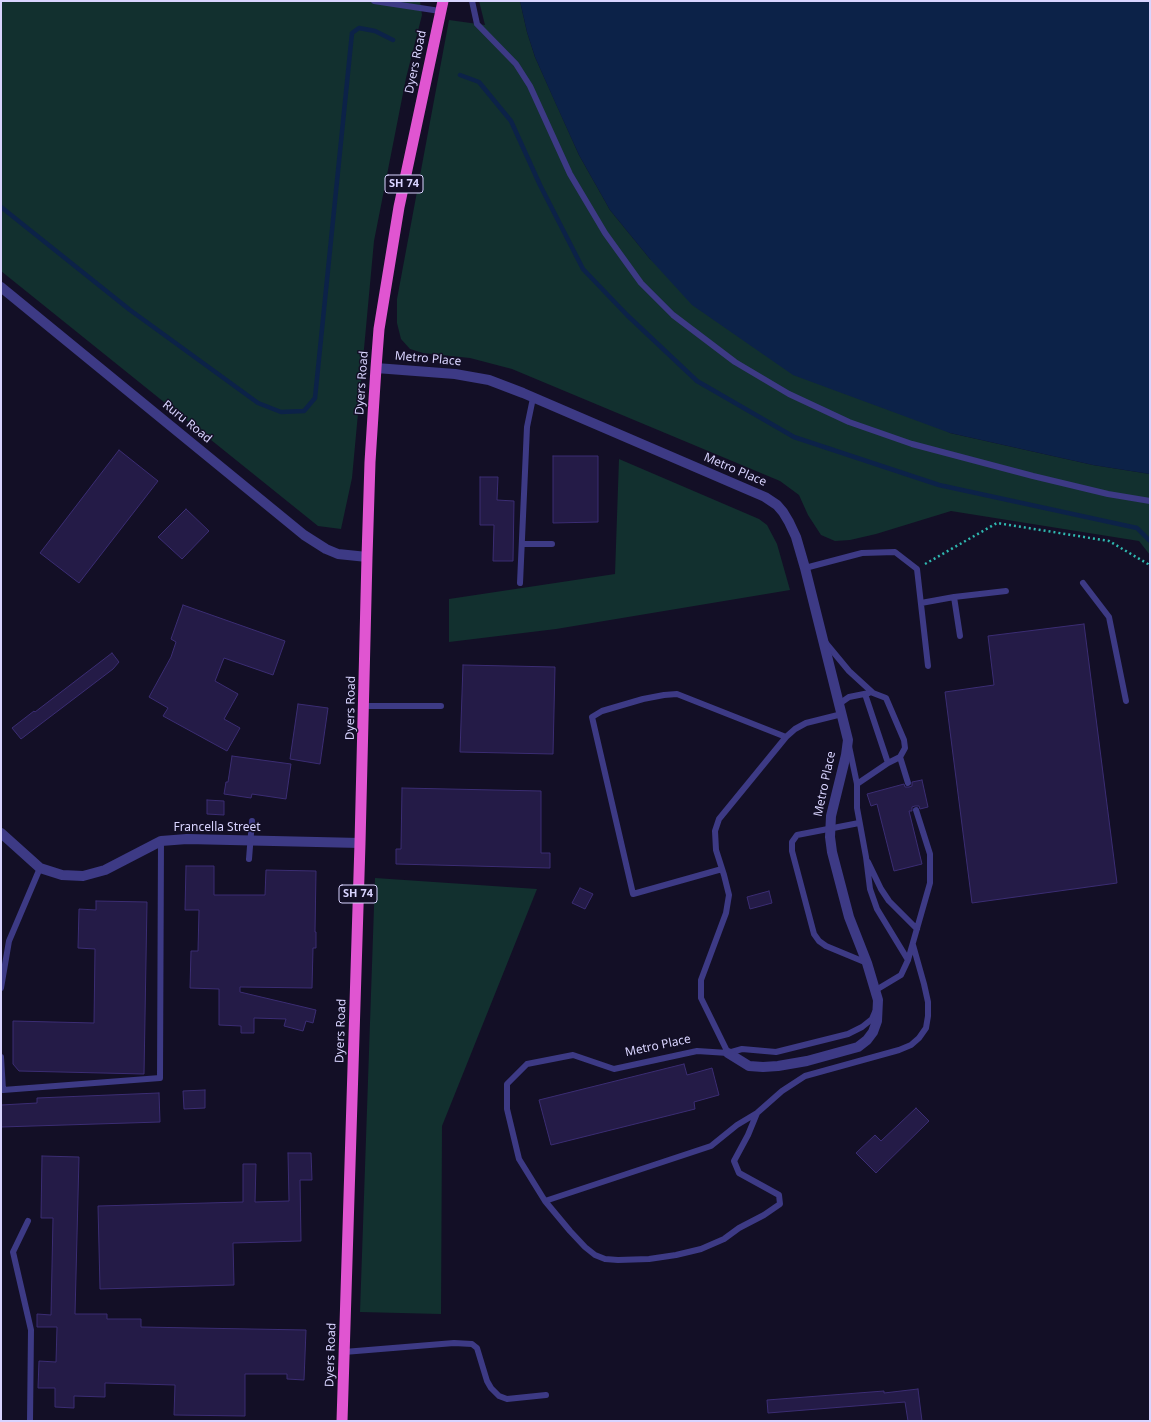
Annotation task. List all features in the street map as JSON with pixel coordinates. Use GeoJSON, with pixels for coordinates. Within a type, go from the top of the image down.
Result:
{"type":"FeatureCollection","features":[{"type":"Feature","properties":{"kind":"highway","name":"Dyers Road"},"geometry":{"type":"LineString","coordinates":[[342,1421],[370,462],[376,368],[379,329],[399,207],[441,6]]}},
{"type":"Feature","properties":{"kind":"street","name":"Ruru Road"},"geometry":{"type":"LineString","coordinates":[[1,286],[304,535],[326,549],[338,554],[367,557]]}},
{"type":"Feature","properties":{"kind":"street","name":"Metro Place"},"geometry":{"type":"LineString","coordinates":[[376,368],[455,374],[489,380],[765,497],[777,505],[790,522],[805,568],[848,740],[846,755],[829,828],[832,852],[849,917],[876,990],[878,1000],[877,1021],[873,1032],[867,1040],[858,1047],[807,1061],[763,1068],[749,1066],[728,1053]]}},
{"type":"Feature","properties":{"kind":"street","name":"Francella Street"},"geometry":{"type":"LineString","coordinates":[[1,833],[40,868],[62,876],[83,876],[105,870],[161,841],[188,839],[360,843]]}},
{"type":"Feature","properties":{"kind":"lane"},"geometry":{"type":"LineString","coordinates":[[374,1],[383,3],[441,6]]}},
{"type":"Feature","properties":{"kind":"lane"},"geometry":{"type":"LineString","coordinates":[[383,3],[399,1]]}},
{"type":"Feature","properties":{"kind":"lane"},"geometry":{"type":"LineString","coordinates":[[472,1],[476,24],[516,64],[530,86],[570,174],[605,233],[641,283],[673,314],[735,362],[789,394],[849,422],[912,444],[1033,476],[1108,494],[1150,502]]}},
{"type":"Feature","properties":{"kind":"lane"},"geometry":{"type":"LineString","coordinates":[[520,583],[527,427],[534,398]]}},
{"type":"Feature","properties":{"kind":"lane"},"geometry":{"type":"LineString","coordinates":[[522,544],[552,544]]}},
{"type":"Feature","properties":{"kind":"lane"},"geometry":{"type":"LineString","coordinates":[[805,568],[862,553],[895,552],[917,569],[928,666]]}},
{"type":"Feature","properties":{"kind":"lane"},"geometry":{"type":"LineString","coordinates":[[1083,583],[1109,617],[1126,701]]}},
{"type":"Feature","properties":{"kind":"lane"},"geometry":{"type":"LineString","coordinates":[[921,603],[954,597],[1006,592]]}},
{"type":"Feature","properties":{"kind":"lane"},"geometry":{"type":"LineString","coordinates":[[954,597],[960,636]]}},
{"type":"Feature","properties":{"kind":"lane"},"geometry":{"type":"LineString","coordinates":[[822,638],[849,671],[873,693],[886,698],[904,740],[905,748],[900,757],[888,763],[857,784]]}},
{"type":"Feature","properties":{"kind":"lane"},"geometry":{"type":"LineString","coordinates":[[873,693],[849,698],[840,709],[795,729],[786,737],[720,819],[715,832],[716,850],[729,895],[726,913],[701,980],[702,998],[728,1053],[742,1049],[776,1052],[848,1034],[862,1027],[872,1018],[876,1010],[878,1000]]}},
{"type":"Feature","properties":{"kind":"lane"},"geometry":{"type":"LineString","coordinates":[[722,869],[633,894],[592,717],[602,711],[643,699],[677,694],[786,737]]}},
{"type":"Feature","properties":{"kind":"lane"},"geometry":{"type":"LineString","coordinates":[[865,694],[888,763]]}},
{"type":"Feature","properties":{"kind":"lane"},"geometry":{"type":"LineString","coordinates":[[364,706],[440,706]]}},
{"type":"Feature","properties":{"kind":"lane"},"geometry":{"type":"LineString","coordinates":[[848,740],[857,784],[857,808],[872,898],[908,960]]}},
{"type":"Feature","properties":{"kind":"lane"},"geometry":{"type":"LineString","coordinates":[[900,757],[908,783]]}},
{"type":"Feature","properties":{"kind":"lane"},"geometry":{"type":"LineString","coordinates":[[876,990],[901,975],[913,944],[930,882],[930,854],[916,810]]}},
{"type":"Feature","properties":{"kind":"lane"},"geometry":{"type":"LineString","coordinates":[[249,859],[252,821]]}},
{"type":"Feature","properties":{"kind":"lane"},"geometry":{"type":"LineString","coordinates":[[859,823],[797,835],[792,842],[792,851],[814,934],[819,941],[826,946],[867,963]]}},
{"type":"Feature","properties":{"kind":"lane"},"geometry":{"type":"LineString","coordinates":[[1,1057],[3,1090],[160,1078],[161,841]]}},
{"type":"Feature","properties":{"kind":"lane"},"geometry":{"type":"LineString","coordinates":[[866,857],[881,889],[889,901],[917,929]]}},
{"type":"Feature","properties":{"kind":"lane"},"geometry":{"type":"LineString","coordinates":[[1,988],[9,941],[40,868]]}},
{"type":"Feature","properties":{"kind":"lane"},"geometry":{"type":"LineString","coordinates":[[545,1201],[711,1146],[737,1125],[757,1113],[782,1091],[805,1076],[899,1050],[911,1045],[919,1038],[926,1028],[928,1016],[928,1002],[913,944]]}},
{"type":"Feature","properties":{"kind":"lane","name":"Metro Place"},"geometry":{"type":"LineString","coordinates":[[728,1053],[697,1051],[614,1069],[573,1055],[527,1064],[507,1084],[507,1109],[519,1159],[545,1201],[570,1231],[595,1255],[605,1259],[618,1260],[649,1259],[676,1255],[713,1245],[780,1204],[779,1195],[739,1173],[734,1161],[748,1135],[757,1113]]}},
{"type":"Feature","properties":{"kind":"lane"},"geometry":{"type":"LineString","coordinates":[[28,1221],[13,1252],[31,1330],[30,1421]]}},
{"type":"Feature","properties":{"kind":"lane"},"geometry":{"type":"LineString","coordinates":[[344,1352],[454,1343],[472,1344],[477,1348],[487,1381],[491,1388],[499,1396],[507,1398],[546,1395]]}},
{"type":"Feature","properties":{"kind":"path"},"geometry":{"type":"LineString","coordinates":[[917,569],[997,523],[1109,541],[1149,565]]}},
{"type":"Feature","properties":{"kind":"green space"},"geometry":{"type":"Polygon","coordinates":[[[1,1],[420,1],[422,15],[406,78],[374,241],[352,478],[341,529],[318,526],[1,271],[1,1]]]}},
{"type":"Feature","properties":{"kind":"green space"},"geometry":{"type":"Polygon","coordinates":[[[479,1],[520,1],[527,32],[535,57],[579,155],[610,210],[650,259],[950,433],[1093,465],[1150,474],[1150,555],[1139,541],[951,511],[876,534],[850,540],[835,541],[821,535],[808,515],[799,495],[780,481],[512,369],[470,358],[423,353],[410,349],[401,339],[397,323],[397,299],[449,20],[485,25],[479,1]]]}},
{"type":"Feature","properties":{"kind":"green space"},"geometry":{"type":"Polygon","coordinates":[[[619,459],[759,519],[767,525],[777,544],[790,590],[556,629],[449,642],[449,599],[615,574],[619,459]]]}},
{"type":"Feature","properties":{"kind":"green space"},"geometry":{"type":"Polygon","coordinates":[[[375,878],[537,889],[442,1126],[441,1314],[360,1312],[375,878]]]}},
{"type":"Feature","properties":{"kind":"water"},"geometry":{"type":"Polygon","coordinates":[[[520,1],[1150,1],[1150,474],[1093,465],[950,433],[793,375],[692,305],[650,259],[610,210],[579,155],[535,57],[527,32],[520,1]]]}},
{"type":"Feature","properties":{"kind":"building"},"geometry":{"type":"Polygon","coordinates":[[[119,450],[158,481],[79,583],[40,553],[119,450]]]}},
{"type":"Feature","properties":{"kind":"building"},"geometry":{"type":"Polygon","coordinates":[[[553,456],[598,456],[598,522],[553,523],[553,456]]]}},
{"type":"Feature","properties":{"kind":"building"},"geometry":{"type":"Polygon","coordinates":[[[480,477],[498,477],[497,500],[514,501],[513,561],[493,561],[494,525],[480,525],[480,477]]]}},
{"type":"Feature","properties":{"kind":"building"},"geometry":{"type":"Polygon","coordinates":[[[186,509],[209,531],[182,559],[158,537],[186,509]]]}},
{"type":"Feature","properties":{"kind":"building"},"geometry":{"type":"Polygon","coordinates":[[[183,605],[285,641],[273,675],[224,658],[215,681],[238,694],[224,719],[240,728],[227,751],[163,716],[168,708],[149,697],[171,657],[176,642],[171,639],[183,605]]]}},
{"type":"Feature","properties":{"kind":"building"},"geometry":{"type":"Polygon","coordinates":[[[1084,624],[1117,883],[972,903],[945,692],[994,685],[988,636],[1084,624]]]}},
{"type":"Feature","properties":{"kind":"building"},"geometry":{"type":"Polygon","coordinates":[[[112,653],[119,662],[113,669],[21,739],[12,728],[112,653]]]}},
{"type":"Feature","properties":{"kind":"building"},"geometry":{"type":"Polygon","coordinates":[[[463,665],[555,667],[553,754],[460,752],[463,665]]]}},
{"type":"Feature","properties":{"kind":"building"},"geometry":{"type":"Polygon","coordinates":[[[298,704],[328,708],[320,764],[290,759],[298,704]]]}},
{"type":"Feature","properties":{"kind":"building"},"geometry":{"type":"Polygon","coordinates":[[[232,756],[291,764],[286,799],[252,794],[251,798],[224,794],[226,782],[228,782],[232,756]]]}},
{"type":"Feature","properties":{"kind":"building"},"geometry":{"type":"Polygon","coordinates":[[[922,780],[928,807],[920,809],[919,806],[915,806],[912,807],[912,811],[909,811],[922,864],[894,871],[877,804],[871,806],[867,794],[904,784],[905,787],[909,787],[912,786],[912,782],[922,780]]]}},
{"type":"Feature","properties":{"kind":"building"},"geometry":{"type":"Polygon","coordinates":[[[402,788],[541,791],[541,853],[550,853],[550,868],[396,864],[396,849],[401,849],[402,788]]]}},
{"type":"Feature","properties":{"kind":"building"},"geometry":{"type":"Polygon","coordinates":[[[207,800],[224,801],[224,815],[207,814],[207,800]]]}},
{"type":"Feature","properties":{"kind":"building"},"geometry":{"type":"Polygon","coordinates":[[[186,866],[214,866],[214,895],[265,895],[266,870],[316,871],[316,948],[313,948],[312,988],[240,987],[240,992],[316,1010],[313,1023],[306,1021],[303,1031],[284,1026],[286,1019],[254,1018],[254,1033],[241,1033],[241,1026],[219,1025],[219,989],[190,988],[191,951],[198,951],[199,910],[185,910],[186,866]]]}},
{"type":"Feature","properties":{"kind":"building"},"geometry":{"type":"Polygon","coordinates":[[[580,888],[593,894],[585,909],[572,903],[580,888]]]}},
{"type":"Feature","properties":{"kind":"building"},"geometry":{"type":"Polygon","coordinates":[[[769,891],[772,903],[750,909],[747,897],[769,891]]]}},
{"type":"Feature","properties":{"kind":"building"},"geometry":{"type":"Polygon","coordinates":[[[96,901],[147,902],[144,1074],[19,1071],[13,1064],[13,1021],[94,1023],[95,949],[78,948],[79,909],[96,910],[96,901]]]}},
{"type":"Feature","properties":{"kind":"building"},"geometry":{"type":"Polygon","coordinates":[[[684,1064],[687,1075],[712,1068],[719,1095],[694,1102],[695,1109],[551,1145],[539,1100],[684,1064]]]}},
{"type":"Feature","properties":{"kind":"building"},"geometry":{"type":"Polygon","coordinates":[[[205,1090],[205,1108],[184,1109],[183,1091],[205,1090]]]}},
{"type":"Feature","properties":{"kind":"building"},"geometry":{"type":"Polygon","coordinates":[[[159,1093],[160,1122],[1,1127],[1,1105],[37,1103],[37,1098],[159,1093]]]}},
{"type":"Feature","properties":{"kind":"building"},"geometry":{"type":"Polygon","coordinates":[[[916,1108],[929,1121],[876,1173],[856,1153],[875,1135],[881,1141],[916,1108]]]}},
{"type":"Feature","properties":{"kind":"building"},"geometry":{"type":"Polygon","coordinates":[[[288,1153],[311,1153],[312,1180],[300,1180],[301,1241],[233,1243],[234,1285],[100,1289],[98,1206],[243,1202],[243,1164],[256,1164],[255,1202],[289,1201],[288,1153]]]}},
{"type":"Feature","properties":{"kind":"building"},"geometry":{"type":"Polygon","coordinates":[[[42,1156],[79,1157],[75,1314],[107,1314],[107,1319],[141,1319],[141,1327],[306,1330],[304,1380],[287,1379],[287,1374],[245,1374],[245,1416],[174,1415],[175,1385],[105,1383],[105,1397],[74,1396],[74,1408],[55,1407],[55,1388],[38,1388],[39,1361],[56,1362],[57,1327],[37,1327],[37,1314],[51,1315],[53,1218],[41,1218],[42,1156]]]}},
{"type":"Feature","properties":{"kind":"building"},"geometry":{"type":"Polygon","coordinates":[[[918,1389],[922,1421],[908,1421],[905,1402],[768,1413],[767,1400],[884,1391],[884,1393],[918,1389]]]}},
{"type":"Feature","properties":{"kind":"waterway"},"geometry":{"type":"LineString","coordinates":[[1,207],[130,310],[258,403],[281,412],[304,411],[315,398],[352,33],[359,28],[375,31],[393,40]]}},
{"type":"Feature","properties":{"kind":"waterway"},"geometry":{"type":"LineString","coordinates":[[460,75],[479,82],[511,121],[540,185],[583,269],[627,315],[697,381],[794,437],[939,485],[1137,528],[1150,541]]}}]}
